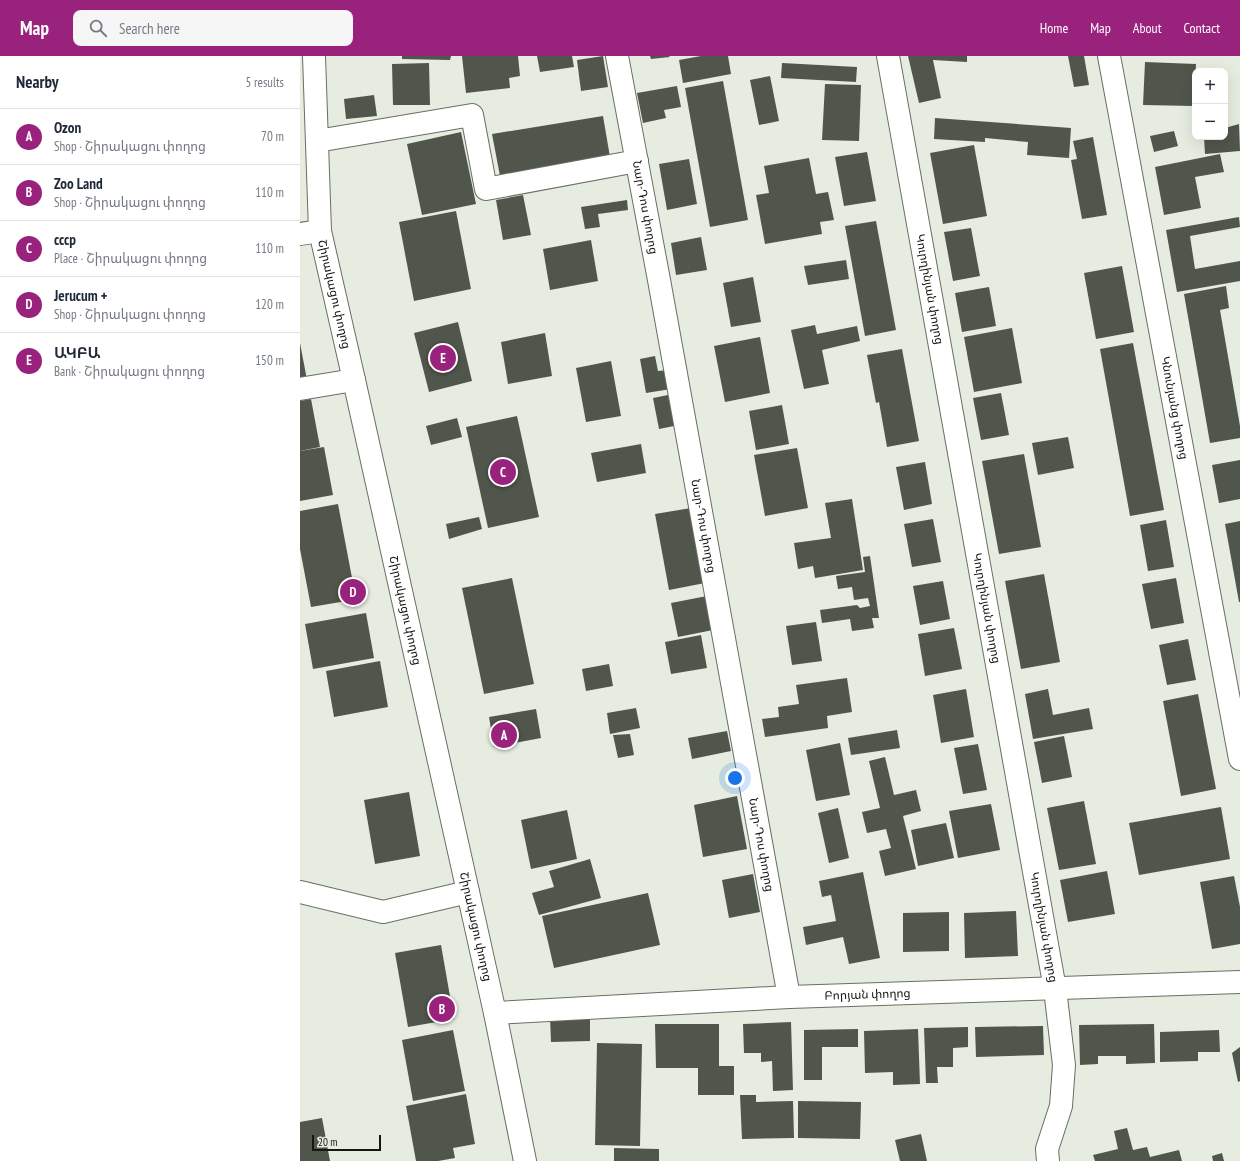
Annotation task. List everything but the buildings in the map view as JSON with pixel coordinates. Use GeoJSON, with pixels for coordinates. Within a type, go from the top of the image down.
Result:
{"type":"FeatureCollection","features":[{"type":"Feature","properties":{"kind":"street","name":"Շիրակացու փողոց"},"geometry":{"type":"LineString","coordinates":[[314,56],[317,142],[310,232],[354,380],[495,1013],[525,1161]]}},
{"type":"Feature","properties":{"kind":"street","name":"Նար-Դոս փողոց"},"geometry":{"type":"LineString","coordinates":[[617,56],[789,997]]}},
{"type":"Feature","properties":{"kind":"street","name":"Կուրղինյան փողոց"},"geometry":{"type":"LineString","coordinates":[[888,56],[1055,988],[1064,1065],[1061,1106],[1047,1149],[1048,1161]]}},
{"type":"Feature","properties":{"kind":"street","name":"Կնունյանց փողոց"},"geometry":{"type":"LineString","coordinates":[[1109,56],[1240,759]]}},
{"type":"Feature","properties":{"kind":"street"},"geometry":{"type":"LineString","coordinates":[[317,142],[472,115],[486,189],[637,161]]}},
{"type":"Feature","properties":{"kind":"street"},"geometry":{"type":"LineString","coordinates":[[300,389],[354,380]]}},
{"type":"Feature","properties":{"kind":"street"},"geometry":{"type":"LineString","coordinates":[[300,892],[383,912],[468,892]]}},
{"type":"Feature","properties":{"kind":"street","name":"Բորյան փողոց"},"geometry":{"type":"LineString","coordinates":[[495,1013],[789,997],[1240,982]]}},
{"type":"Feature","properties":{"kind":"place","name":"ԱԿԲԱ"},"geometry":{"type":"Point","coordinates":[443,358]}},
{"type":"Feature","properties":{"kind":"place","name":"ссср"},"geometry":{"type":"Point","coordinates":[503,472]}},
{"type":"Feature","properties":{"kind":"place","name":"Jerucum +"},"geometry":{"type":"Point","coordinates":[353,592]}},
{"type":"Feature","properties":{"kind":"place","name":"Ozon"},"geometry":{"type":"Point","coordinates":[504,735]}},
{"type":"Feature","properties":{"kind":"place","name":"Zoo Land"},"geometry":{"type":"Point","coordinates":[442,1009]}}]}
